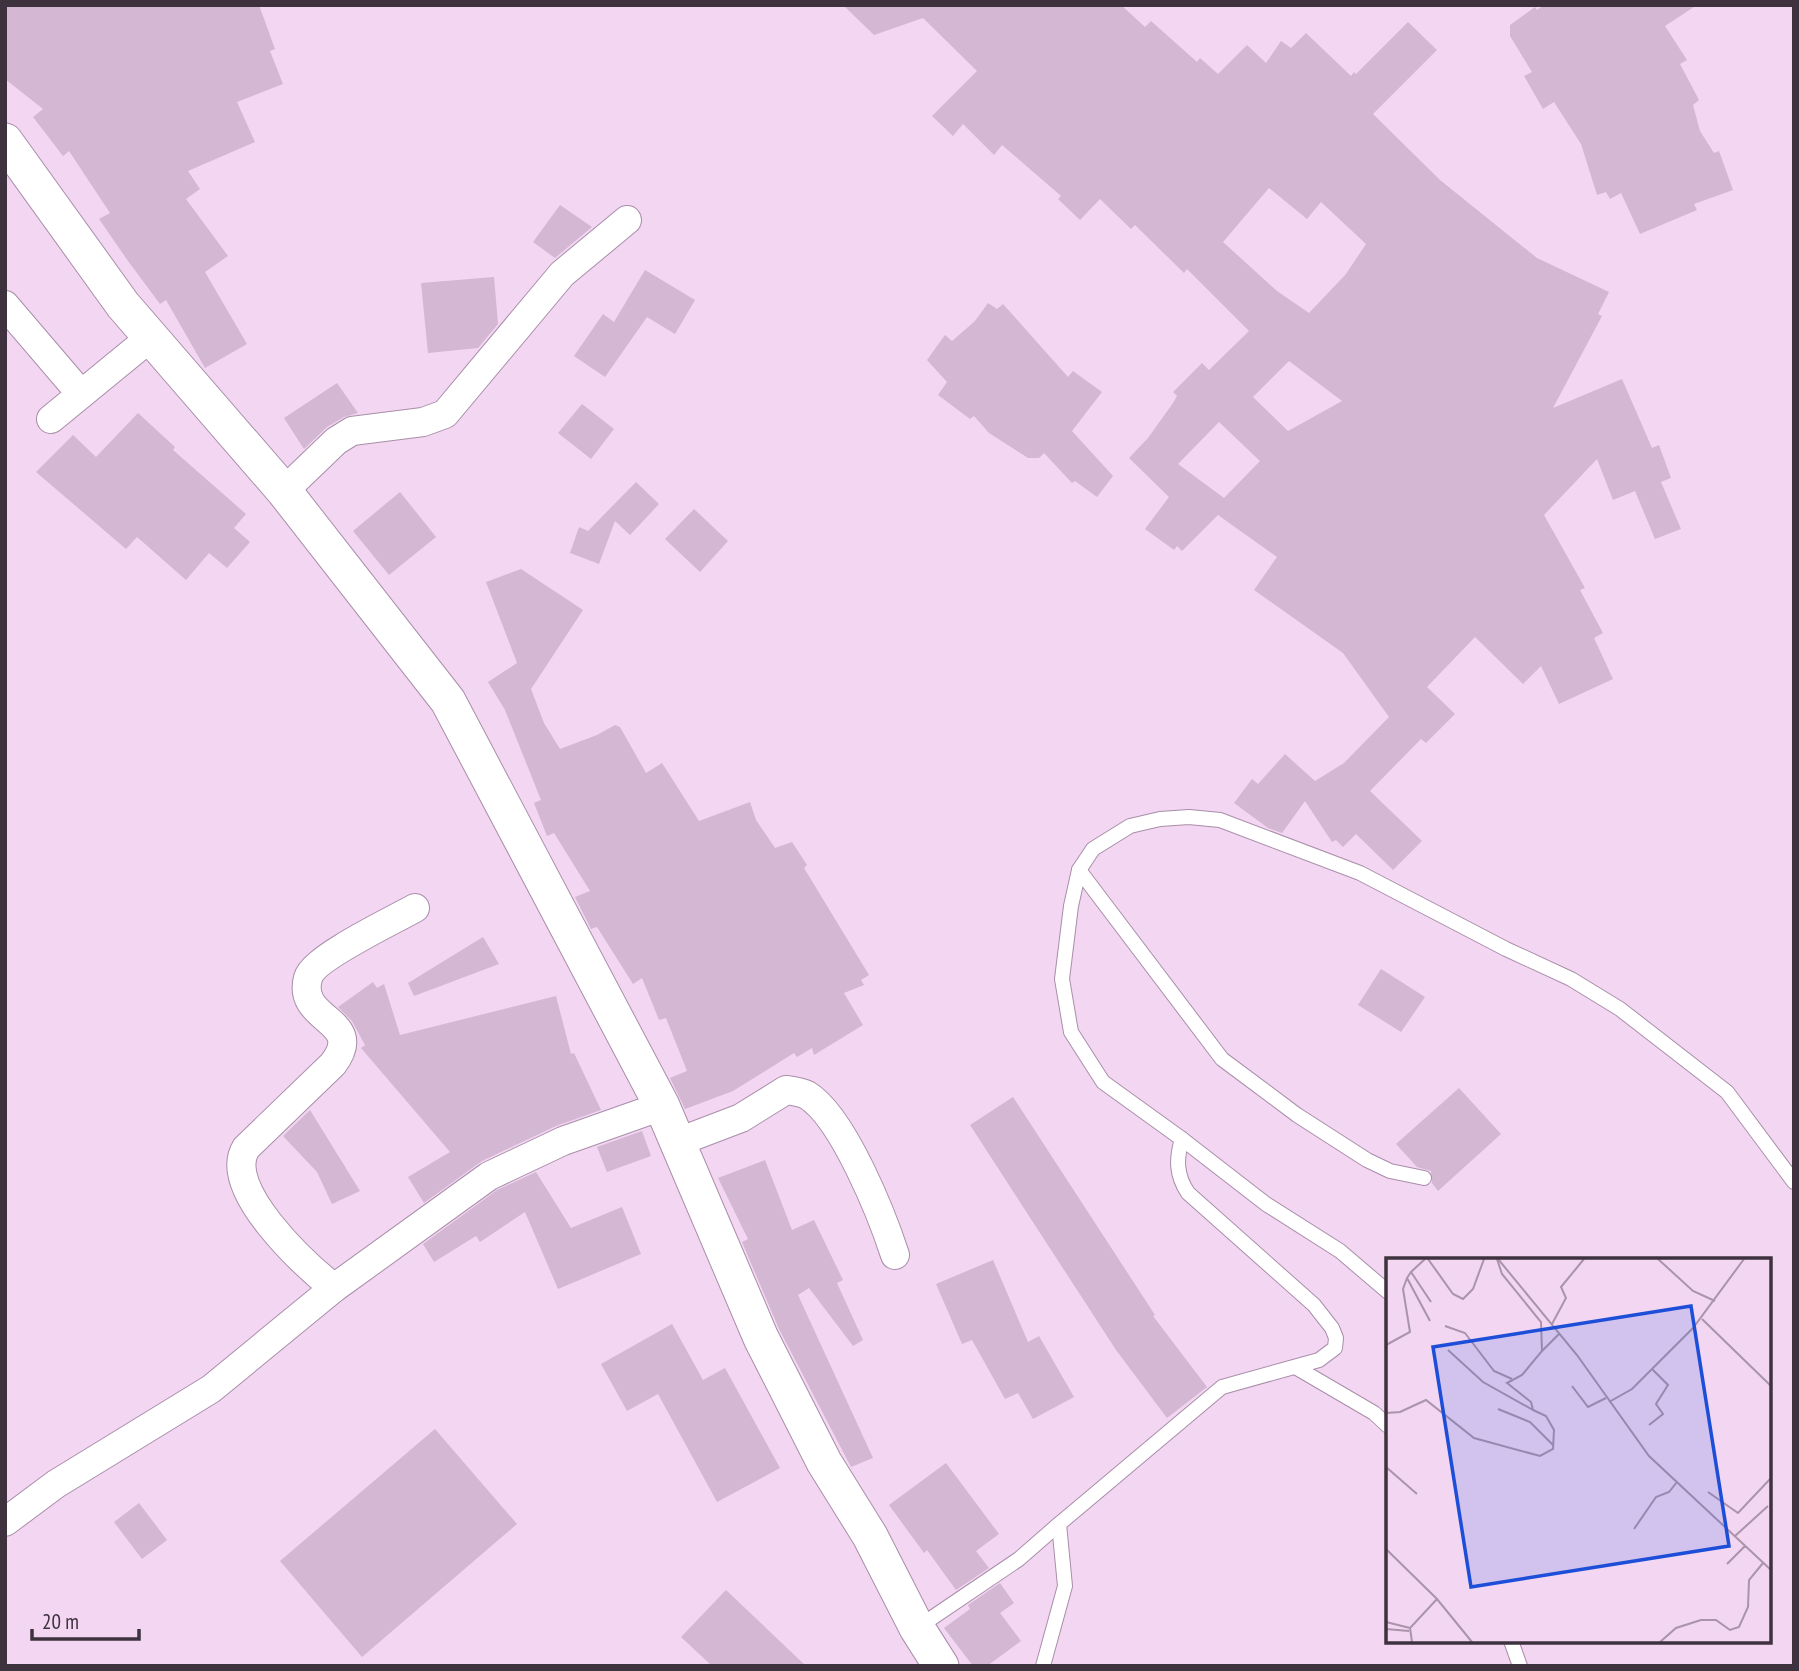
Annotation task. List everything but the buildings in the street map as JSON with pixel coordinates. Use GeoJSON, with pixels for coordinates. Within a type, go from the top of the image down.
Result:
{"type":"FeatureCollection","features":[{"type":"Feature","properties":{"kind":"street"},"geometry":{"type":"LineString","coordinates":[[5,141],[123,305],[284,491],[449,701],[662,1106],[761,1338],[824,1462],[870,1536],[917,1628],[941,1666]]}},
{"type":"Feature","properties":{"kind":"street"},"geometry":{"type":"LineString","coordinates":[[284,491],[336,441],[352,431],[423,422],[445,414],[562,274],[627,220]]}},
{"type":"Feature","properties":{"kind":"street"},"geometry":{"type":"LineString","coordinates":[[5,305],[81,394]]}},
{"type":"Feature","properties":{"kind":"street"},"geometry":{"type":"LineString","coordinates":[[51,419],[151,337]]}},
{"type":"Feature","properties":{"kind":"street"},"geometry":{"type":"LineString","coordinates":[[334,1287],[288,1243],[248,1194],[240,1172],[240,1161],[246,1148],[333,1064],[342,1047],[341,1033],[308,1000],[305,990],[309,973],[326,959],[415,908]]}},
{"type":"Feature","properties":{"kind":"street"},"geometry":{"type":"LineString","coordinates":[[678,1142],[741,1118],[786,1090],[807,1095],[831,1121],[872,1191],[895,1255]]}},
{"type":"Feature","properties":{"kind":"street"},"geometry":{"type":"LineString","coordinates":[[5,1522],[56,1484],[211,1389],[334,1287],[489,1176],[563,1140],[662,1106]]}},
{"type":"Feature","properties":{"kind":"lane"},"geometry":{"type":"LineString","coordinates":[[1386,1290],[1340,1251],[1266,1204],[1103,1082],[1071,1032],[1062,979],[1071,906],[1079,870],[1093,849],[1130,826],[1160,819],[1189,817],[1220,820],[1360,873],[1506,949],[1571,979],[1619,1009],[1727,1092],[1794,1182]]}},
{"type":"Feature","properties":{"kind":"lane"},"geometry":{"type":"LineString","coordinates":[[1079,870],[1222,1059],[1297,1115],[1367,1160],[1390,1171],[1424,1178]]}},
{"type":"Feature","properties":{"kind":"lane"},"geometry":{"type":"LineString","coordinates":[[917,1628],[1019,1559],[1222,1387],[1297,1368],[1319,1360],[1335,1348],[1336,1338],[1332,1328],[1314,1305],[1188,1193],[1177,1165],[1182,1139]]}},
{"type":"Feature","properties":{"kind":"lane"},"geometry":{"type":"LineString","coordinates":[[1297,1368],[1374,1413],[1386,1424]]}},
{"type":"Feature","properties":{"kind":"lane"},"geometry":{"type":"LineString","coordinates":[[1043,1666],[1065,1586],[1059,1524]]}},
{"type":"Feature","properties":{"kind":"lane"},"geometry":{"type":"LineString","coordinates":[[1512,1643],[1520,1666]]}}]}
